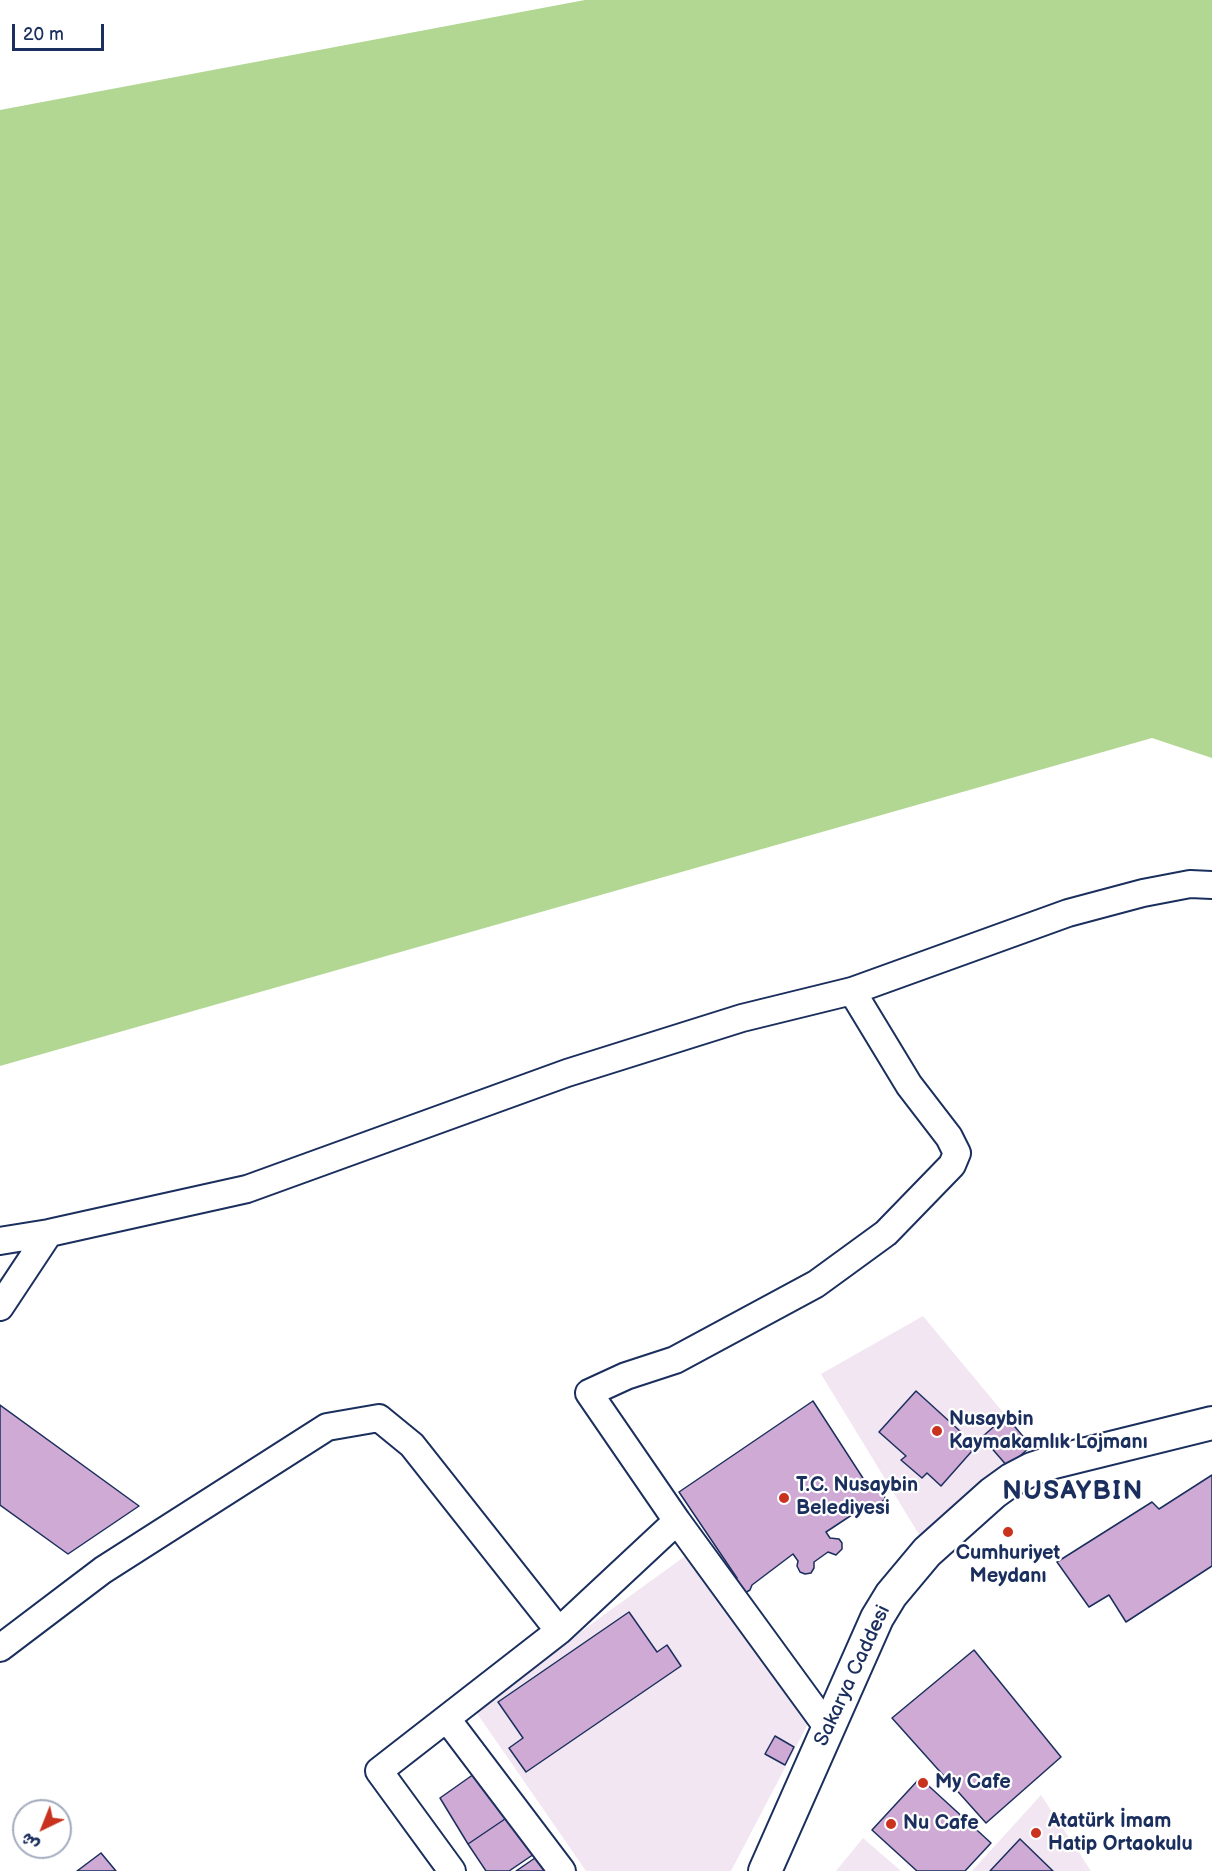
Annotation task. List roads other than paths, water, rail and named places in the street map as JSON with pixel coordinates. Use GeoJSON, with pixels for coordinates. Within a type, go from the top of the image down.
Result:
{"type":"FeatureCollection","features":[{"type":"Feature","properties":{"kind":"street"},"geometry":{"type":"LineString","coordinates":[[0,1241],[49,1233],[247,1189],[567,1073],[742,1018],[852,991],[1068,913],[1143,893],[1190,884],[1212,885]]}},
{"type":"Feature","properties":{"kind":"street"},"geometry":{"type":"LineString","coordinates":[[828,1728],[677,1521],[589,1394],[626,1376],[675,1360],[816,1284],[886,1233],[952,1165],[957,1153],[949,1137],[909,1085],[852,991]]}},
{"type":"Feature","properties":{"kind":"street"},"geometry":{"type":"LineString","coordinates":[[0,1307],[49,1233]]}},
{"type":"Feature","properties":{"kind":"street"},"geometry":{"type":"LineString","coordinates":[[0,1648],[103,1570],[327,1427],[379,1418],[412,1444],[559,1631]]}},
{"type":"Feature","properties":{"kind":"street","name":"Sakarya Caddesi"},"geometry":{"type":"LineString","coordinates":[[765,1871],[877,1618],[891,1595],[927,1552],[993,1493],[1032,1469],[1212,1424]]}},
{"type":"Feature","properties":{"kind":"street"},"geometry":{"type":"LineString","coordinates":[[452,1871],[379,1771],[559,1631],[677,1521]]}},
{"type":"Feature","properties":{"kind":"street"},"geometry":{"type":"LineString","coordinates":[[447,1719],[562,1871]]}},
{"type":"Feature","properties":{"kind":"place","name":"Nusaybin Kaymakamlık Lojmanı"},"geometry":{"type":"Point","coordinates":[937,1431]}},
{"type":"Feature","properties":{"kind":"place","name":"T.C. Nusaybin Belediyesi"},"geometry":{"type":"Point","coordinates":[784,1498]}},
{"type":"Feature","properties":{"kind":"place","name":"Cumhuriyet Meydanı"},"geometry":{"type":"Point","coordinates":[1008,1532]}},
{"type":"Feature","properties":{"kind":"place","name":"My Cafe"},"geometry":{"type":"Point","coordinates":[923,1783]}},
{"type":"Feature","properties":{"kind":"place","name":"Nu Cafe"},"geometry":{"type":"Point","coordinates":[891,1824]}},
{"type":"Feature","properties":{"kind":"place","name":"Atatürk İmam Hatip Ortaokulu"},"geometry":{"type":"Point","coordinates":[1036,1833]}},
{"type":"Feature","properties":{"kind":"district","name":"NUSAYBIN"},"geometry":{"type":"Point","coordinates":[1073,1492]}}]}
